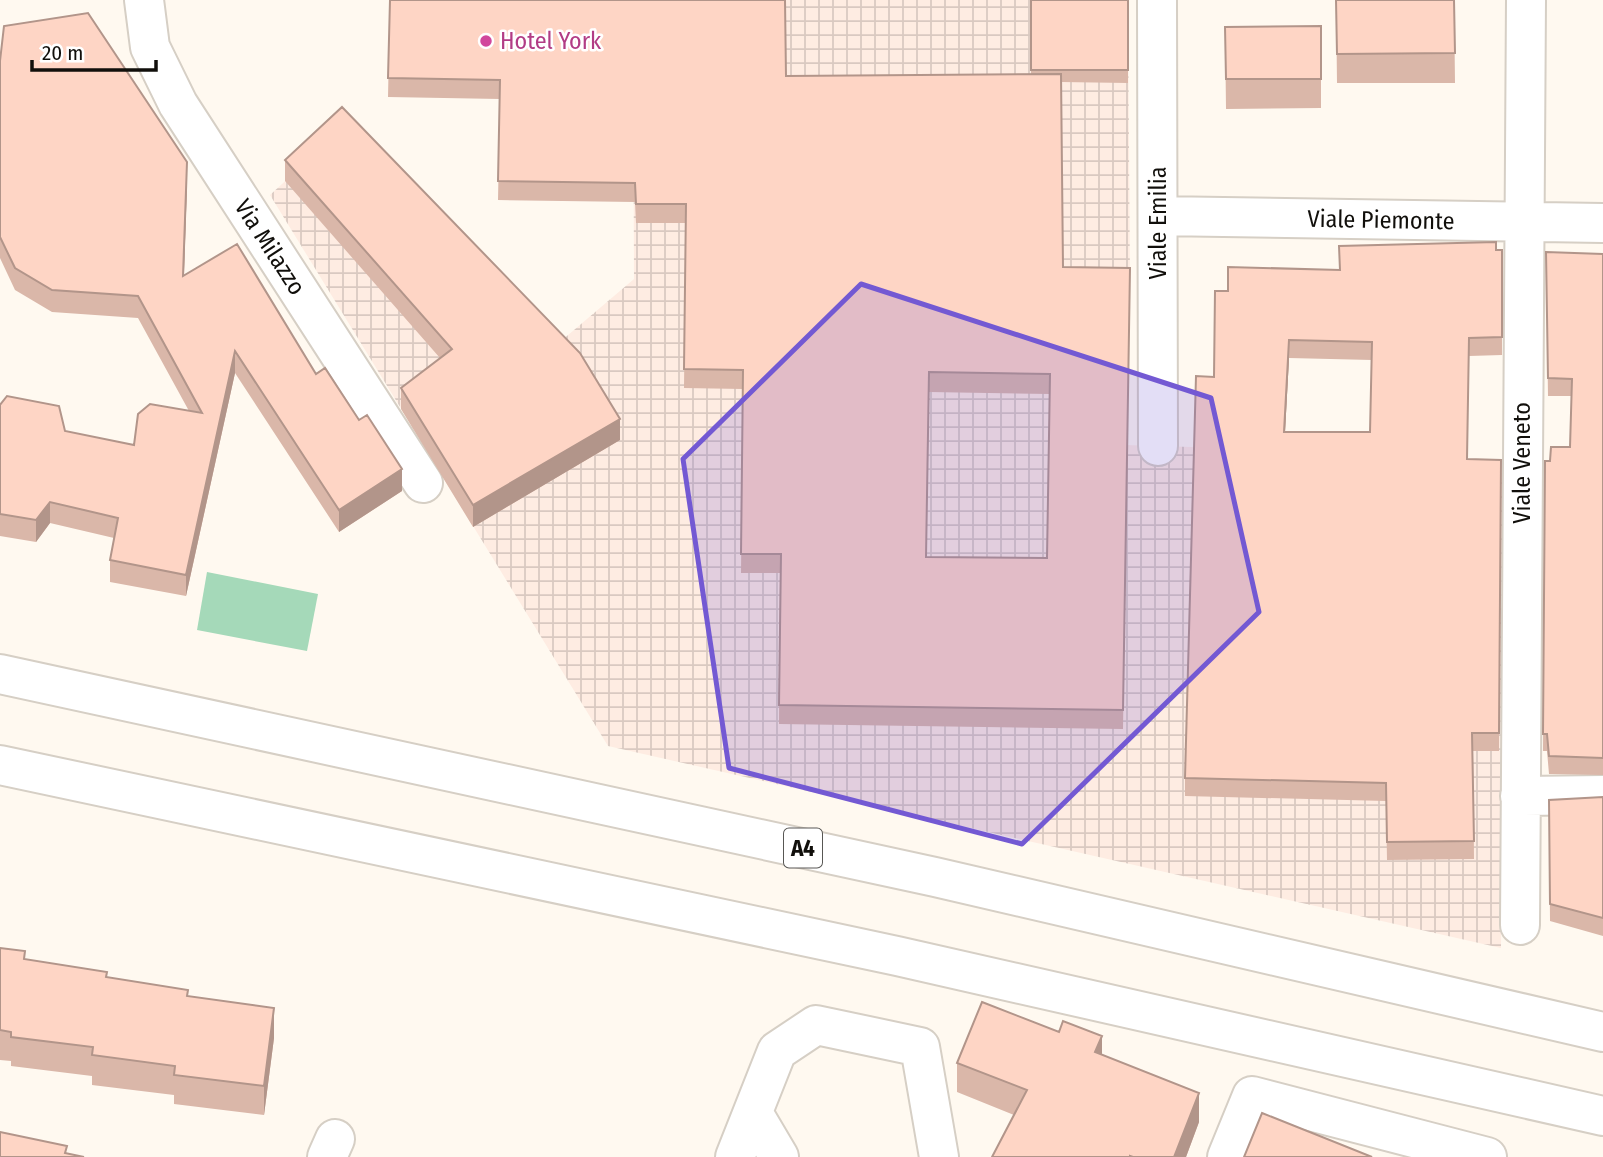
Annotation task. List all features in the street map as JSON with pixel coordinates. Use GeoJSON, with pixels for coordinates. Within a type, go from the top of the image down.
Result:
{"type":"FeatureCollection","features":[{"type":"Feature","properties":{"kind":"main road","name":"Via Milazzo"},"geometry":{"type":"LineString","coordinates":[[145,0],[150,47],[178,104],[423,483]]}},
{"type":"Feature","properties":{"kind":"main road","name":"Viale Emilia"},"geometry":{"type":"LineString","coordinates":[[1157,0],[1158,446]]}},
{"type":"Feature","properties":{"kind":"main road","name":"Viale Veneto"},"geometry":{"type":"LineString","coordinates":[[1520,925],[1526,0]]}},
{"type":"Feature","properties":{"kind":"main road","name":"Viale Piemonte"},"geometry":{"type":"LineString","coordinates":[[1159,216],[1603,223]]}},
{"type":"Feature","properties":{"kind":"main road","name":"A4"},"geometry":{"type":"LineString","coordinates":[[0,674],[935,877],[1603,1032]]}},
{"type":"Feature","properties":{"kind":"main road"},"geometry":{"type":"LineString","coordinates":[[0,765],[897,956],[1603,1116]]}},
{"type":"Feature","properties":{"kind":"main road"},"geometry":{"type":"LineString","coordinates":[[1520,796],[1603,795]]}},
{"type":"Feature","properties":{"kind":"main road"},"geometry":{"type":"LineString","coordinates":[[735,1157],[777,1051],[816,1025],[920,1048],[939,1157]]}},
{"type":"Feature","properties":{"kind":"main road"},"geometry":{"type":"LineString","coordinates":[[1227,1157],[1252,1096],[1487,1157]]}},
{"type":"Feature","properties":{"kind":"main road"},"geometry":{"type":"LineString","coordinates":[[753,1113],[779,1157]]}},
{"type":"Feature","properties":{"kind":"highlighted area"},"geometry":{"type":"Polygon","coordinates":[[[861,284],[1211,398],[1259,612],[1022,844],[729,768],[683,459],[861,284]]]}},
{"type":"Feature","properties":{"kind":"shaded area"},"geometry":{"type":"Polygon","coordinates":[[[633,0],[1128,0],[1130,287],[1126,445],[1284,450],[1348,476],[1505,478],[1501,948],[608,746],[270,195],[342,129],[554,347],[634,279],[633,0]]]}},
{"type":"Feature","properties":{"kind":"green space"},"geometry":{"type":"Polygon","coordinates":[[[207,572],[318,594],[307,651],[197,630],[207,572]]]}},
{"type":"Feature","properties":{"kind":"building"},"geometry":{"type":"Polygon","coordinates":[[[390,0],[785,0],[786,76],[1061,74],[1063,267],[1130,268],[1123,710],[779,705],[781,554],[741,554],[743,370],[684,369],[686,204],[636,204],[635,183],[498,181],[500,80],[388,78],[390,0]],[[929,372],[926,557],[1047,558],[1050,374],[929,372]]]}},
{"type":"Feature","properties":{"kind":"building"},"geometry":{"type":"Polygon","coordinates":[[[1031,0],[1128,0],[1128,70],[1031,70],[1031,0]]]}},
{"type":"Feature","properties":{"kind":"building"},"geometry":{"type":"Polygon","coordinates":[[[1336,0],[1454,0],[1455,53],[1337,54],[1336,0]]]}},
{"type":"Feature","properties":{"kind":"building"},"geometry":{"type":"Polygon","coordinates":[[[88,13],[187,162],[183,276],[237,244],[316,374],[325,368],[359,420],[367,415],[402,469],[339,510],[235,351],[186,575],[110,560],[118,518],[50,502],[36,520],[0,514],[0,405],[7,396],[59,406],[65,431],[134,445],[138,414],[150,404],[202,413],[138,296],[52,290],[15,268],[0,237],[0,61],[4,26],[88,13]]]}},
{"type":"Feature","properties":{"kind":"building"},"geometry":{"type":"Polygon","coordinates":[[[1321,26],[1321,79],[1226,79],[1225,27],[1321,26]]]}},
{"type":"Feature","properties":{"kind":"building"},"geometry":{"type":"Polygon","coordinates":[[[342,107],[580,353],[620,419],[473,505],[401,388],[452,349],[285,160],[342,107]]]}},
{"type":"Feature","properties":{"kind":"building"},"geometry":{"type":"Polygon","coordinates":[[[1496,242],[1496,250],[1502,250],[1502,337],[1469,338],[1467,459],[1501,460],[1499,733],[1472,733],[1474,841],[1387,842],[1386,783],[1185,778],[1196,376],[1214,377],[1215,291],[1228,291],[1228,267],[1340,270],[1339,246],[1496,242]],[[1289,340],[1284,432],[1370,432],[1372,342],[1289,340]]]}},
{"type":"Feature","properties":{"kind":"building"},"geometry":{"type":"Polygon","coordinates":[[[1546,252],[1603,254],[1603,758],[1549,756],[1547,734],[1543,734],[1545,461],[1550,461],[1551,447],[1570,447],[1572,379],[1548,378],[1546,252]]]}},
{"type":"Feature","properties":{"kind":"building"},"geometry":{"type":"Polygon","coordinates":[[[1603,797],[1603,918],[1550,904],[1549,800],[1603,797]]]}},
{"type":"Feature","properties":{"kind":"building"},"geometry":{"type":"Polygon","coordinates":[[[0,948],[25,951],[24,959],[107,972],[106,977],[188,990],[187,996],[274,1008],[264,1086],[174,1075],[175,1066],[92,1055],[93,1047],[11,1037],[11,1032],[0,1030],[0,948]]]}},
{"type":"Feature","properties":{"kind":"building"},"geometry":{"type":"Polygon","coordinates":[[[982,1002],[1059,1032],[1063,1021],[1102,1036],[1095,1052],[1199,1093],[1174,1157],[992,1157],[1027,1090],[957,1063],[982,1002]]]}},
{"type":"Feature","properties":{"kind":"building"},"geometry":{"type":"Polygon","coordinates":[[[1262,1113],[1372,1157],[1244,1157],[1262,1113]]]}},
{"type":"Feature","properties":{"kind":"building"},"geometry":{"type":"Polygon","coordinates":[[[0,1132],[67,1146],[65,1153],[84,1157],[0,1157],[0,1132]]]}},
{"type":"Feature","properties":{"kind":"place","name":"Hotel York"},"geometry":{"type":"Point","coordinates":[486,41]}}]}
